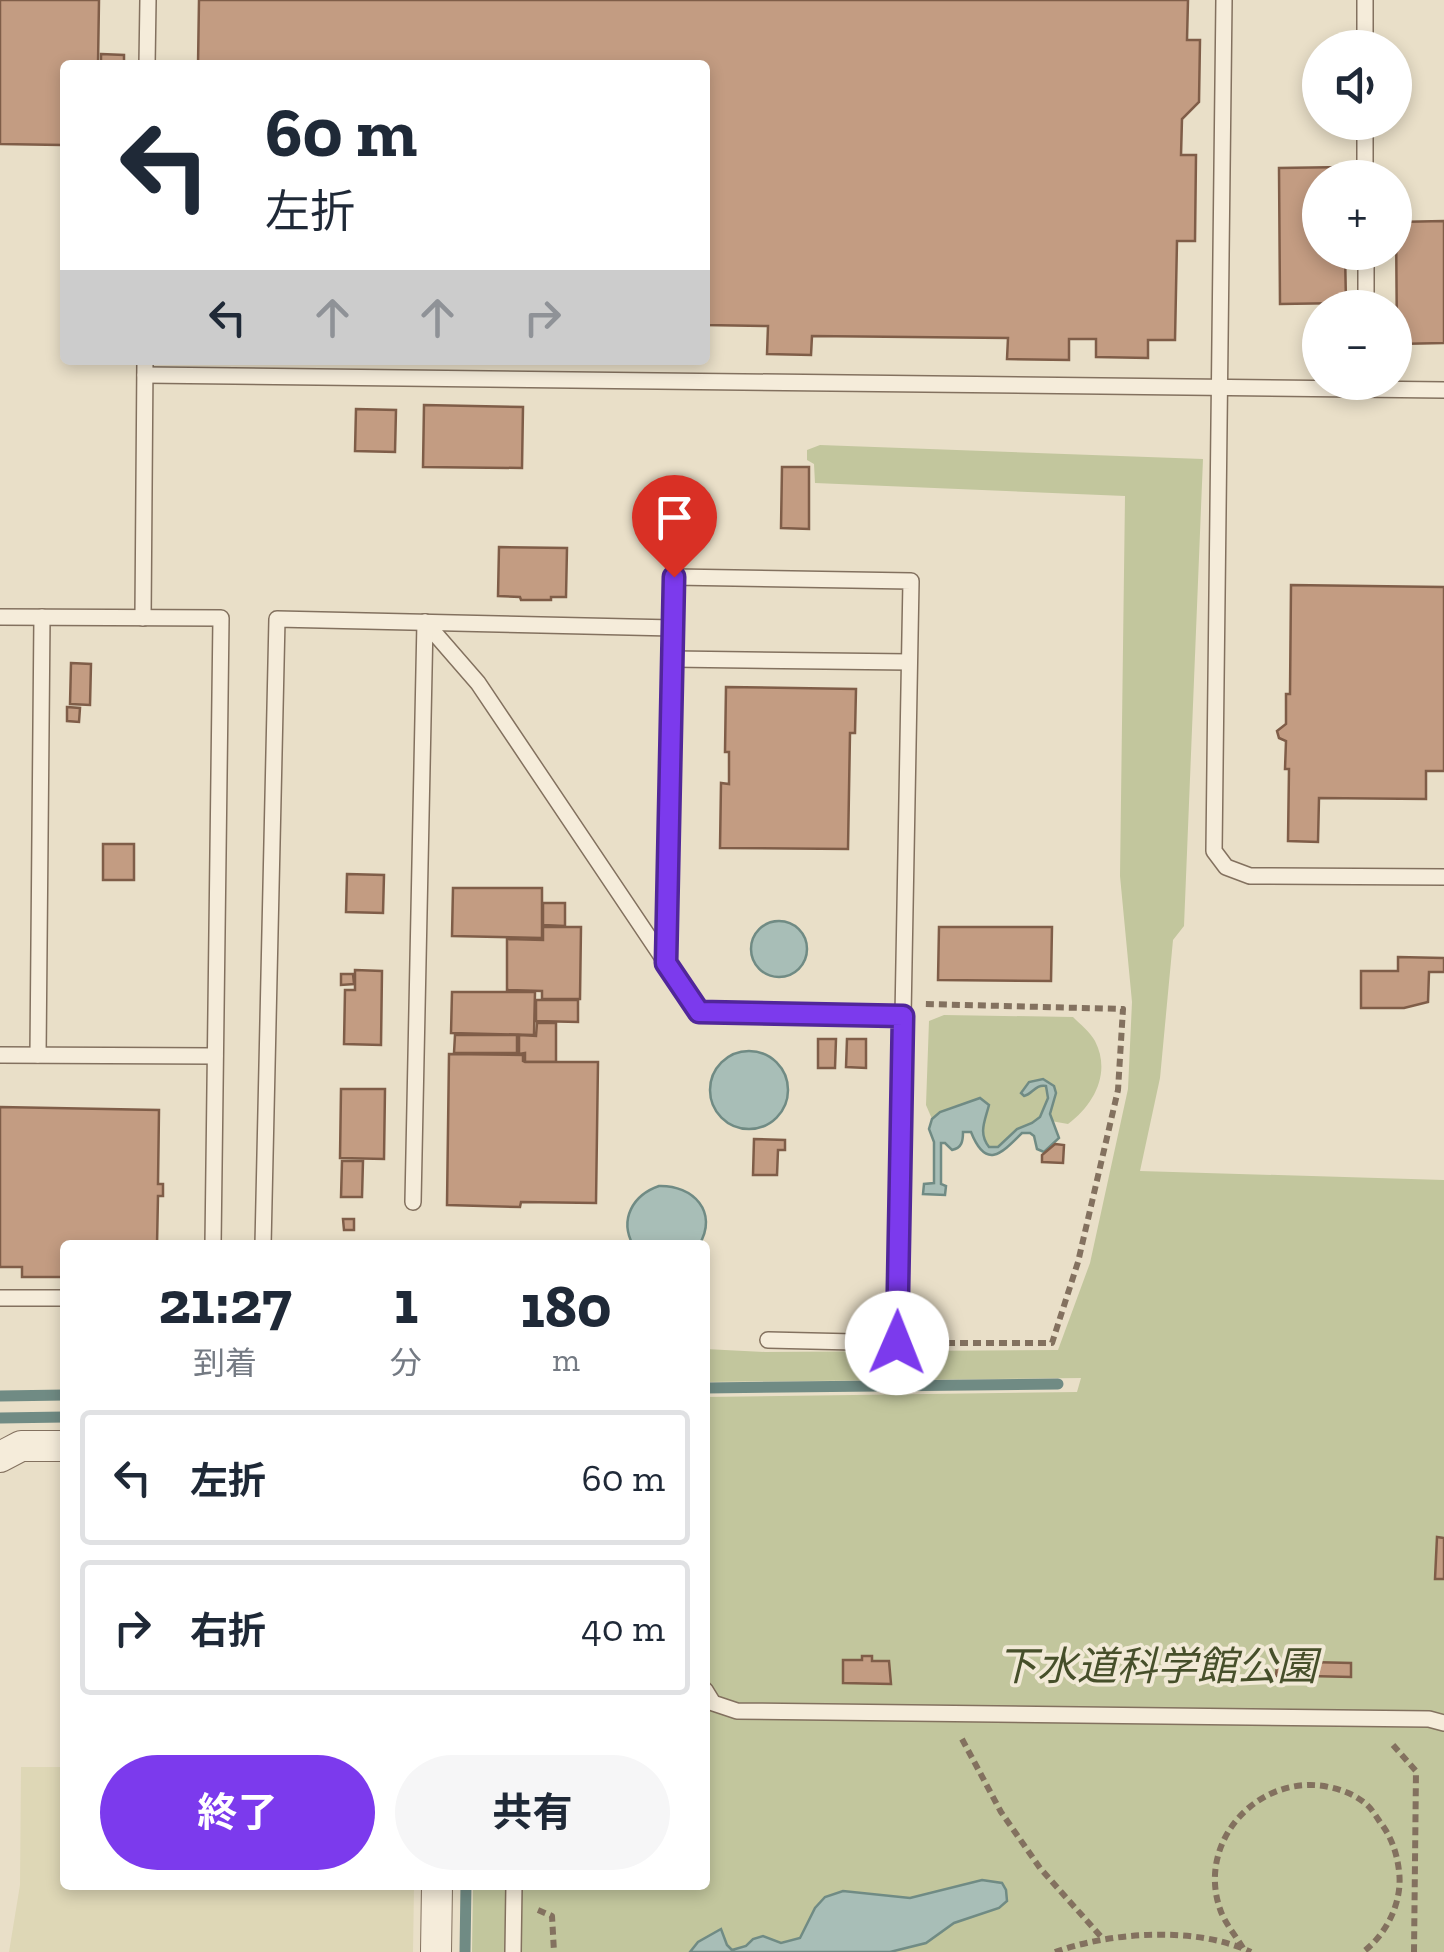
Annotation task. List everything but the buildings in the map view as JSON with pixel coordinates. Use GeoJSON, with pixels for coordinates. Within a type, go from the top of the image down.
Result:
{"type":"FeatureCollection","features":[{"type":"Feature","properties":{"kind":"street"},"geometry":{"type":"LineString","coordinates":[[0,1457],[21,1446],[60,1446]]}},
{"type":"Feature","properties":{"kind":"street"},"geometry":{"type":"LineString","coordinates":[[436,1952],[437,1890]]}},
{"type":"Feature","properties":{"kind":"lane"},"geometry":{"type":"LineString","coordinates":[[147,60],[148,0]]}},
{"type":"Feature","properties":{"kind":"lane"},"geometry":{"type":"LineString","coordinates":[[1224,0],[1214,850],[1226,867],[1250,876],[1444,877]]}},
{"type":"Feature","properties":{"kind":"lane"},"geometry":{"type":"LineString","coordinates":[[1365,0],[1365,30]]}},
{"type":"Feature","properties":{"kind":"lane"},"geometry":{"type":"LineString","coordinates":[[143,618],[145,368],[1302,387]]}},
{"type":"Feature","properties":{"kind":"lane"},"geometry":{"type":"LineString","coordinates":[[1412,388],[1444,390]]}},
{"type":"Feature","properties":{"kind":"lane"},"geometry":{"type":"LineString","coordinates":[[666,963],[674,577],[911,581],[897,1343],[768,1340]]}},
{"type":"Feature","properties":{"kind":"lane"},"geometry":{"type":"LineString","coordinates":[[0,617],[220,618],[214,1240]]}},
{"type":"Feature","properties":{"kind":"lane"},"geometry":{"type":"LineString","coordinates":[[38,1055],[42,617]]}},
{"type":"Feature","properties":{"kind":"lane"},"geometry":{"type":"LineString","coordinates":[[263,1240],[277,619],[674,628]]}},
{"type":"Feature","properties":{"kind":"lane"},"geometry":{"type":"LineString","coordinates":[[425,622],[478,682],[699,1012],[903,1009]]}},
{"type":"Feature","properties":{"kind":"lane"},"geometry":{"type":"LineString","coordinates":[[413,1202],[425,622]]}},
{"type":"Feature","properties":{"kind":"lane"},"geometry":{"type":"LineString","coordinates":[[672,659],[909,662]]}},
{"type":"Feature","properties":{"kind":"lane"},"geometry":{"type":"LineString","coordinates":[[0,1055],[215,1056]]}},
{"type":"Feature","properties":{"kind":"lane"},"geometry":{"type":"LineString","coordinates":[[0,1298],[60,1298]]}},
{"type":"Feature","properties":{"kind":"lane"},"geometry":{"type":"LineString","coordinates":[[710,1698],[737,1712],[1429,1719],[1444,1723]]}},
{"type":"Feature","properties":{"kind":"lane"},"geometry":{"type":"LineString","coordinates":[[513,1952],[514,1890]]}},
{"type":"Feature","properties":{"kind":"path"},"geometry":{"type":"LineString","coordinates":[[897,1343],[1052,1343],[1078,1262],[1118,1090],[1124,1009],[903,1009]]}},
{"type":"Feature","properties":{"kind":"path"},"geometry":{"type":"LineString","coordinates":[[979,1734],[960,1734],[1001,1812],[1040,1868],[1103,1939]]}},
{"type":"Feature","properties":{"kind":"path"},"geometry":{"type":"LineString","coordinates":[[1388,1738],[1416,1771],[1414,1952]]}},
{"type":"Feature","properties":{"kind":"path"},"geometry":{"type":"LineString","coordinates":[[1247,1950],[1220,1911],[1213,1881],[1218,1850],[1232,1824],[1250,1805],[1282,1789],[1311,1784],[1342,1789],[1366,1804],[1398,1855],[1400,1881],[1396,1906],[1386,1927],[1363,1952]]}},
{"type":"Feature","properties":{"kind":"path"},"geometry":{"type":"LineString","coordinates":[[1400,1881],[1414,1881]]}},
{"type":"Feature","properties":{"kind":"path"},"geometry":{"type":"LineString","coordinates":[[1055,1952],[1103,1939],[1144,1934],[1200,1938],[1247,1950]]}},
{"type":"Feature","properties":{"kind":"shaded area"},"geometry":{"type":"Polygon","coordinates":[[[21,1767],[60,1767],[60,1890],[414,1890],[413,1952],[9,1952],[20,1885],[21,1767]]]}},
{"type":"Feature","properties":{"kind":"green space","name":"下水道科学館公園"},"geometry":{"type":"Polygon","coordinates":[[[820,445],[1203,459],[1184,926],[1173,940],[1160,1078],[1140,1171],[1444,1180],[1444,1952],[472,1952],[473,1890],[710,1890],[710,1397],[1077,1392],[1081,1378],[710,1382],[710,1349],[1058,1350],[1090,1263],[1128,1089],[1132,1002],[1120,876],[1125,496],[815,483],[814,464],[807,460],[807,450],[820,445]]]}},
{"type":"Feature","properties":{"kind":"green space"},"geometry":{"type":"Polygon","coordinates":[[[944,1015],[1073,1017],[1093,1038],[1100,1053],[1101,1076],[1093,1097],[1068,1124],[1051,1121],[1054,1086],[1043,1079],[1035,1088],[1046,1086],[1048,1098],[1040,1117],[1017,1129],[998,1147],[989,1147],[986,1142],[973,1100],[932,1119],[926,1105],[929,1021],[944,1015]]]}},
{"type":"Feature","properties":{"kind":"water"},"geometry":{"type":"Polygon","coordinates":[[[779,921],[799,929],[807,949],[799,969],[779,977],[759,969],[751,949],[759,929],[779,921]]]}},
{"type":"Feature","properties":{"kind":"water"},"geometry":{"type":"Polygon","coordinates":[[[749,1051],[777,1062],[788,1090],[777,1118],[749,1129],[721,1118],[710,1090],[721,1062],[749,1051]]]}},
{"type":"Feature","properties":{"kind":"water"},"geometry":{"type":"Polygon","coordinates":[[[1043,1079],[1054,1086],[1056,1093],[1050,1114],[1059,1138],[1044,1152],[1037,1149],[1034,1136],[1022,1133],[1001,1152],[988,1155],[971,1132],[963,1132],[961,1144],[955,1149],[941,1143],[941,1184],[946,1186],[945,1195],[923,1194],[924,1184],[934,1183],[934,1142],[929,1129],[932,1119],[940,1112],[980,1098],[989,1105],[984,1137],[989,1147],[998,1147],[1017,1129],[1040,1117],[1048,1098],[1046,1086],[1024,1096],[1021,1093],[1029,1082],[1043,1079]]]}},
{"type":"Feature","properties":{"kind":"water"},"geometry":{"type":"Polygon","coordinates":[[[671,1187],[692,1196],[704,1212],[706,1222],[701,1240],[631,1240],[627,1226],[631,1209],[650,1190],[671,1187]]]}},
{"type":"Feature","properties":{"kind":"water"},"geometry":{"type":"Polygon","coordinates":[[[982,1880],[1002,1883],[1007,1901],[999,1908],[954,1923],[926,1943],[890,1952],[690,1952],[698,1942],[721,1929],[732,1950],[763,1936],[781,1943],[800,1938],[825,1897],[843,1891],[910,1898],[982,1880]]]}},
{"type":"Feature","properties":{"kind":"waterway"},"geometry":{"type":"LineString","coordinates":[[710,1388],[1058,1384]]}},
{"type":"Feature","properties":{"kind":"waterway"},"geometry":{"type":"LineString","coordinates":[[0,1396],[60,1395]]}},
{"type":"Feature","properties":{"kind":"waterway"},"geometry":{"type":"LineString","coordinates":[[0,1418],[60,1417]]}},
{"type":"Feature","properties":{"kind":"waterway"},"geometry":{"type":"LineString","coordinates":[[465,1952],[466,1890]]}},
{"type":"Feature","properties":{"kind":"route"},"geometry":{"type":"LineString","coordinates":[[674,577],[666,963],[699,1012],[903,1016],[897,1343]]}}]}
